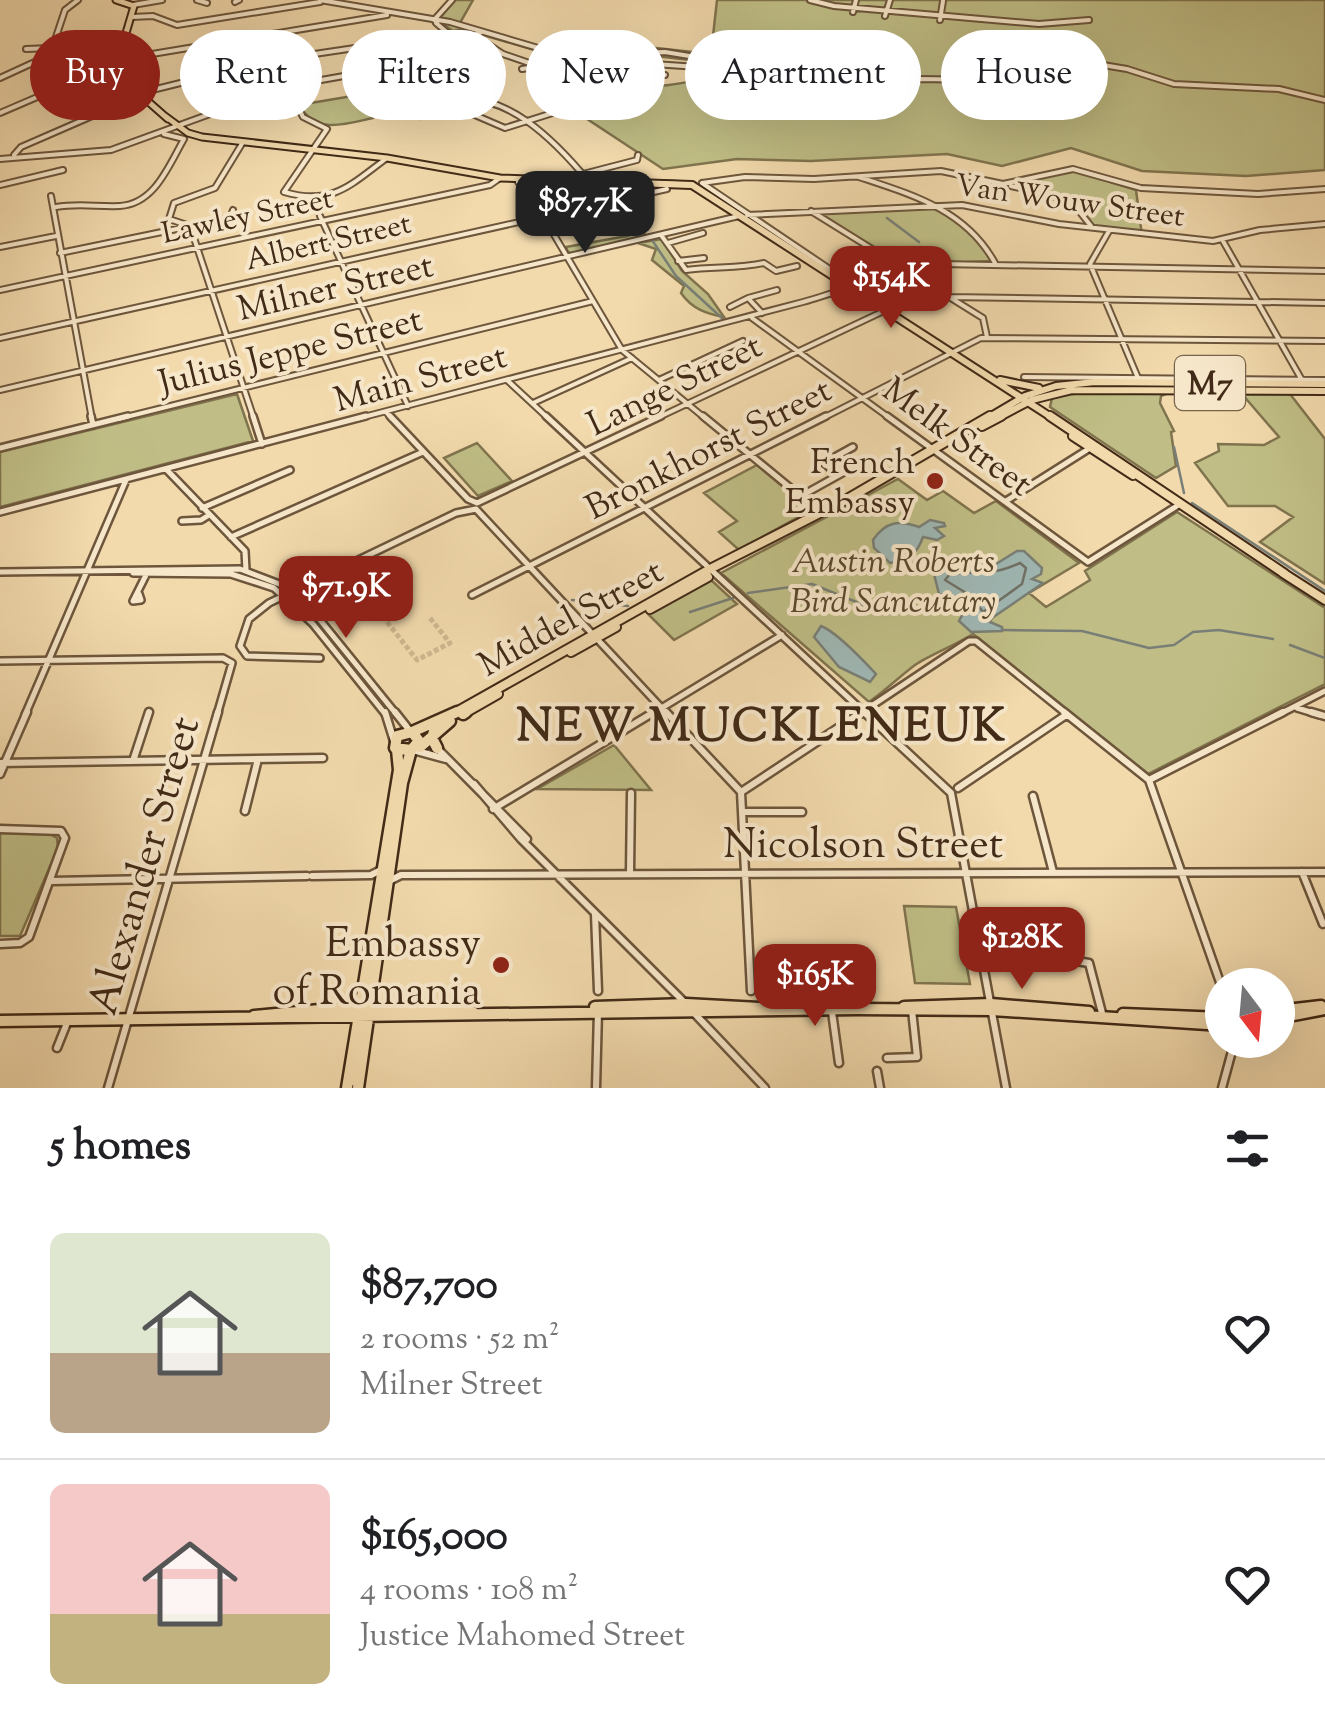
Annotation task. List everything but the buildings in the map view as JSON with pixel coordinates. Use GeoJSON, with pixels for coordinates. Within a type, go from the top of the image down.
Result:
{"type":"FeatureCollection","features":[{"type":"Feature","properties":{"kind":"main road"},"geometry":{"type":"LineString","coordinates":[[116,0],[134,4],[130,30]]}},
{"type":"Feature","properties":{"kind":"main road"},"geometry":{"type":"LineString","coordinates":[[160,112],[193,137],[386,158],[499,179],[689,184],[852,286],[1180,504]]}},
{"type":"Feature","properties":{"kind":"main road"},"geometry":{"type":"LineString","coordinates":[[986,376],[1025,388],[1056,386]]}},
{"type":"Feature","properties":{"kind":"main road","name":"M7"},"geometry":{"type":"LineString","coordinates":[[1023,400],[1056,386],[1095,382],[1227,383],[1242,387]]}},
{"type":"Feature","properties":{"kind":"main road","name":"M7"},"geometry":{"type":"LineString","coordinates":[[1023,400],[1072,390],[1325,386]]}},
{"type":"Feature","properties":{"kind":"main road","name":"Middel Street"},"geometry":{"type":"LineString","coordinates":[[416,743],[455,713],[1023,400]]}},
{"type":"Feature","properties":{"kind":"main road"},"geometry":{"type":"LineString","coordinates":[[1054,420],[1091,451],[1180,504],[1325,600]]}},
{"type":"Feature","properties":{"kind":"main road"},"geometry":{"type":"LineString","coordinates":[[1134,470],[1142,481]]}},
{"type":"Feature","properties":{"kind":"main road","name":"Middel Street"},"geometry":{"type":"LineString","coordinates":[[416,743],[597,635]]}},
{"type":"Feature","properties":{"kind":"main road","name":"Middel Street"},"geometry":{"type":"LineString","coordinates":[[416,743],[445,724]]}},
{"type":"Feature","properties":{"kind":"main road"},"geometry":{"type":"LineString","coordinates":[[434,731],[432,738],[437,748]]}},
{"type":"Feature","properties":{"kind":"main road","name":"M7"},"geometry":{"type":"LineString","coordinates":[[400,734],[416,743],[395,745],[400,734]]}},
{"type":"Feature","properties":{"kind":"main road"},"geometry":{"type":"LineString","coordinates":[[358,1088],[380,880],[386,869],[402,783],[416,743]]}},
{"type":"Feature","properties":{"kind":"main road"},"geometry":{"type":"LineString","coordinates":[[386,869],[399,770],[395,745]]}},
{"type":"Feature","properties":{"kind":"main road"},"geometry":{"type":"LineString","coordinates":[[894,1009],[924,1004],[1205,1021]]}},
{"type":"Feature","properties":{"kind":"main road"},"geometry":{"type":"LineString","coordinates":[[0,1021],[594,1009],[991,1007],[1205,1021]]}},
{"type":"Feature","properties":{"kind":"main road"},"geometry":{"type":"LineString","coordinates":[[1295,1012],[1325,1008]]}},
{"type":"Feature","properties":{"kind":"main road"},"geometry":{"type":"LineString","coordinates":[[347,1088],[365,1013]]}},
{"type":"Feature","properties":{"kind":"street"},"geometry":{"type":"LineString","coordinates":[[58,30],[64,10],[78,0]]}},
{"type":"Feature","properties":{"kind":"street"},"geometry":{"type":"LineString","coordinates":[[134,4],[162,0]]}},
{"type":"Feature","properties":{"kind":"street"},"geometry":{"type":"LineString","coordinates":[[197,0],[207,3]]}},
{"type":"Feature","properties":{"kind":"street"},"geometry":{"type":"LineString","coordinates":[[132,18],[153,16],[180,24],[325,0],[473,30]]}},
{"type":"Feature","properties":{"kind":"street"},"geometry":{"type":"LineString","coordinates":[[435,21],[452,0]]}},
{"type":"Feature","properties":{"kind":"street"},"geometry":{"type":"LineString","coordinates":[[810,0],[854,10],[888,10],[940,18],[1070,23],[1089,20]]}},
{"type":"Feature","properties":{"kind":"street"},"geometry":{"type":"LineString","coordinates":[[854,10],[856,0]]}},
{"type":"Feature","properties":{"kind":"street"},"geometry":{"type":"LineString","coordinates":[[886,16],[890,0]]}},
{"type":"Feature","properties":{"kind":"street"},"geometry":{"type":"LineString","coordinates":[[940,18],[944,1]]}},
{"type":"Feature","properties":{"kind":"street"},"geometry":{"type":"LineString","coordinates":[[976,8],[976,18]]}},
{"type":"Feature","properties":{"kind":"street"},"geometry":{"type":"LineString","coordinates":[[371,17],[382,12]]}},
{"type":"Feature","properties":{"kind":"street"},"geometry":{"type":"LineString","coordinates":[[296,30],[396,14]]}},
{"type":"Feature","properties":{"kind":"street"},"geometry":{"type":"LineString","coordinates":[[1066,18],[1070,23]]}},
{"type":"Feature","properties":{"kind":"street"},"geometry":{"type":"LineString","coordinates":[[322,53],[449,33],[435,21]]}},
{"type":"Feature","properties":{"kind":"street"},"geometry":{"type":"LineString","coordinates":[[665,54],[750,67],[748,94],[766,100],[818,88],[918,79],[1029,80],[1088,88],[1101,84],[1098,77],[1088,74],[1015,72],[1004,67],[1012,60],[1038,58],[1113,66],[1186,86],[1271,88],[1325,100]]}},
{"type":"Feature","properties":{"kind":"street"},"geometry":{"type":"LineString","coordinates":[[0,78],[30,65]]}},
{"type":"Feature","properties":{"kind":"street"},"geometry":{"type":"LineString","coordinates":[[522,69],[526,68]]}},
{"type":"Feature","properties":{"kind":"street"},"geometry":{"type":"LineString","coordinates":[[0,113],[30,100]]}},
{"type":"Feature","properties":{"kind":"street"},"geometry":{"type":"LineString","coordinates":[[14,155],[21,147],[81,120]]}},
{"type":"Feature","properties":{"kind":"street"},"geometry":{"type":"LineString","coordinates":[[0,159],[14,155],[104,152],[197,120]]}},
{"type":"Feature","properties":{"kind":"street"},"geometry":{"type":"LineString","coordinates":[[309,120],[327,129],[283,190],[312,200],[340,193],[386,158]]}},
{"type":"Feature","properties":{"kind":"street"},"geometry":{"type":"LineString","coordinates":[[486,120],[504,128],[529,120],[590,182]]}},
{"type":"Feature","properties":{"kind":"street"},"geometry":{"type":"LineString","coordinates":[[92,424],[52,210],[95,202],[123,206],[144,199],[185,138],[162,134]]}},
{"type":"Feature","properties":{"kind":"street"},"geometry":{"type":"LineString","coordinates":[[155,233],[169,219],[174,203],[216,186],[242,142]]}},
{"type":"Feature","properties":{"kind":"street"},"geometry":{"type":"LineString","coordinates":[[583,174],[638,160],[638,155]]}},
{"type":"Feature","properties":{"kind":"street"},"geometry":{"type":"LineString","coordinates":[[1003,184],[1073,169],[1142,188],[1258,194],[1325,189]]}},
{"type":"Feature","properties":{"kind":"street"},"geometry":{"type":"LineString","coordinates":[[0,185],[63,170]]}},
{"type":"Feature","properties":{"kind":"street"},"geometry":{"type":"LineString","coordinates":[[743,216],[702,183],[745,176],[941,171],[1066,199],[1092,228]]}},
{"type":"Feature","properties":{"kind":"street"},"geometry":{"type":"LineString","coordinates":[[857,176],[930,204],[970,226],[988,245],[994,263]]}},
{"type":"Feature","properties":{"kind":"street","name":"Lawley Street"},"geometry":{"type":"LineString","coordinates":[[0,290],[197,248],[319,216],[485,187],[499,179]]}},
{"type":"Feature","properties":{"kind":"street"},"geometry":{"type":"LineString","coordinates":[[518,180],[622,350],[821,512]]}},
{"type":"Feature","properties":{"kind":"street","name":"Albert Street"},"geometry":{"type":"LineString","coordinates":[[0,338],[667,189]]}},
{"type":"Feature","properties":{"kind":"street"},"geometry":{"type":"LineString","coordinates":[[51,196],[56,207]]}},
{"type":"Feature","properties":{"kind":"street"},"geometry":{"type":"LineString","coordinates":[[312,200],[408,406]]}},
{"type":"Feature","properties":{"kind":"street","name":"Van Wouw Street"},"geometry":{"type":"LineString","coordinates":[[743,216],[930,204],[966,206],[1109,231],[1223,241],[1260,230],[1325,224]]}},
{"type":"Feature","properties":{"kind":"street"},"geometry":{"type":"LineString","coordinates":[[60,253],[231,217],[233,210]]}},
{"type":"Feature","properties":{"kind":"street"},"geometry":{"type":"LineString","coordinates":[[811,211],[983,318],[988,337]]}},
{"type":"Feature","properties":{"kind":"street","name":"Milner Street"},"geometry":{"type":"LineString","coordinates":[[0,390],[743,216]]}},
{"type":"Feature","properties":{"kind":"street"},"geometry":{"type":"LineString","coordinates":[[169,219],[190,226]]}},
{"type":"Feature","properties":{"kind":"street"},"geometry":{"type":"LineString","coordinates":[[190,226],[262,444]]}},
{"type":"Feature","properties":{"kind":"street"},"geometry":{"type":"LineString","coordinates":[[1109,231],[1090,264],[1138,378]]}},
{"type":"Feature","properties":{"kind":"street"},"geometry":{"type":"LineString","coordinates":[[668,243],[703,233]]}},
{"type":"Feature","properties":{"kind":"street"},"geometry":{"type":"LineString","coordinates":[[0,247],[57,235]]}},
{"type":"Feature","properties":{"kind":"street"},"geometry":{"type":"LineString","coordinates":[[661,235],[682,269],[690,271],[764,263],[774,271],[796,266]]}},
{"type":"Feature","properties":{"kind":"street"},"geometry":{"type":"LineString","coordinates":[[1024,377],[1302,385],[1223,241]]}},
{"type":"Feature","properties":{"kind":"street"},"geometry":{"type":"LineString","coordinates":[[678,261],[704,258]]}},
{"type":"Feature","properties":{"kind":"street","name":"Main Street"},"geometry":{"type":"LineString","coordinates":[[0,512],[750,317],[902,268],[994,263],[1325,271]]}},
{"type":"Feature","properties":{"kind":"street"},"geometry":{"type":"LineString","coordinates":[[730,307],[777,290]]}},
{"type":"Feature","properties":{"kind":"street"},"geometry":{"type":"LineString","coordinates":[[950,297],[1325,303]]}},
{"type":"Feature","properties":{"kind":"street"},"geometry":{"type":"LineString","coordinates":[[748,298],[762,313]]}},
{"type":"Feature","properties":{"kind":"street","name":"Julius Jeppe Street"},"geometry":{"type":"LineString","coordinates":[[0,448],[592,301]]}},
{"type":"Feature","properties":{"kind":"street","name":"Lange Street"},"geometry":{"type":"LineString","coordinates":[[423,452],[470,502],[481,502],[886,310]]}},
{"type":"Feature","properties":{"kind":"street","name":"Melk Street"},"geometry":{"type":"LineString","coordinates":[[750,317],[1088,562],[1180,504]]}},
{"type":"Feature","properties":{"kind":"street","name":"Bronkhorst Street"},"geometry":{"type":"LineString","coordinates":[[472,595],[862,398],[946,349],[988,337],[1325,341]]}},
{"type":"Feature","properties":{"kind":"street"},"geometry":{"type":"LineString","coordinates":[[659,380],[743,341]]}},
{"type":"Feature","properties":{"kind":"street"},"geometry":{"type":"LineString","coordinates":[[533,404],[632,358]]}},
{"type":"Feature","properties":{"kind":"street"},"geometry":{"type":"LineString","coordinates":[[508,380],[954,791],[964,873],[1006,1088]]}},
{"type":"Feature","properties":{"kind":"street"},"geometry":{"type":"LineString","coordinates":[[231,537],[423,452],[386,412]]}},
{"type":"Feature","properties":{"kind":"street"},"geometry":{"type":"LineString","coordinates":[[838,475],[824,462],[853,447]]}},
{"type":"Feature","properties":{"kind":"street"},"geometry":{"type":"LineString","coordinates":[[1006,502],[1091,451]]}},
{"type":"Feature","properties":{"kind":"street"},"geometry":{"type":"LineString","coordinates":[[801,496],[864,461]]}},
{"type":"Feature","properties":{"kind":"street"},"geometry":{"type":"LineString","coordinates":[[166,469],[246,553],[246,570]]}},
{"type":"Feature","properties":{"kind":"street"},"geometry":{"type":"LineString","coordinates":[[202,508],[290,470]]}},
{"type":"Feature","properties":{"kind":"street"},"geometry":{"type":"LineString","coordinates":[[0,774],[126,480]]}},
{"type":"Feature","properties":{"kind":"street"},"geometry":{"type":"LineString","coordinates":[[320,658],[260,659],[242,652],[249,618],[293,592],[456,513],[474,508],[741,792],[751,991]]}},
{"type":"Feature","properties":{"kind":"street"},"geometry":{"type":"LineString","coordinates":[[182,520],[201,520],[209,515]]}},
{"type":"Feature","properties":{"kind":"street"},"geometry":{"type":"LineString","coordinates":[[139,594],[148,570]]}},
{"type":"Feature","properties":{"kind":"street"},"geometry":{"type":"LineString","coordinates":[[175,570],[240,575],[285,596],[386,712],[395,745]]}},
{"type":"Feature","properties":{"kind":"street"},"geometry":{"type":"LineString","coordinates":[[0,573],[246,570],[293,592],[328,627],[416,743],[452,762]]}},
{"type":"Feature","properties":{"kind":"street"},"geometry":{"type":"LineString","coordinates":[[495,808],[782,635]]}},
{"type":"Feature","properties":{"kind":"street"},"geometry":{"type":"LineString","coordinates":[[741,792],[970,641],[976,641],[1149,780],[1215,968]]}},
{"type":"Feature","properties":{"kind":"street","name":"Alexander Street"},"geometry":{"type":"LineString","coordinates":[[49,661],[230,659],[232,665],[108,1088]]}},
{"type":"Feature","properties":{"kind":"street"},"geometry":{"type":"LineString","coordinates":[[350,660],[364,686]]}},
{"type":"Feature","properties":{"kind":"street"},"geometry":{"type":"LineString","coordinates":[[0,662],[49,661]]}},
{"type":"Feature","properties":{"kind":"street"},"geometry":{"type":"LineString","coordinates":[[1149,780],[1325,691]]}},
{"type":"Feature","properties":{"kind":"street"},"geometry":{"type":"LineString","coordinates":[[1294,707],[1325,716]]}},
{"type":"Feature","properties":{"kind":"street"},"geometry":{"type":"LineString","coordinates":[[132,761],[150,712]]}},
{"type":"Feature","properties":{"kind":"street"},"geometry":{"type":"LineString","coordinates":[[954,791],[1066,715]]}},
{"type":"Feature","properties":{"kind":"street"},"geometry":{"type":"LineString","coordinates":[[416,743],[437,748],[452,762],[765,1088]]}},
{"type":"Feature","properties":{"kind":"street"},"geometry":{"type":"LineString","coordinates":[[2,763],[324,758]]}},
{"type":"Feature","properties":{"kind":"street"},"geometry":{"type":"LineString","coordinates":[[245,810],[258,759]]}},
{"type":"Feature","properties":{"kind":"street"},"geometry":{"type":"LineString","coordinates":[[630,873],[631,793]]}},
{"type":"Feature","properties":{"kind":"street"},"geometry":{"type":"LineString","coordinates":[[1033,796],[1053,872]]}},
{"type":"Feature","properties":{"kind":"street"},"geometry":{"type":"LineString","coordinates":[[743,812],[802,812]]}},
{"type":"Feature","properties":{"kind":"street"},"geometry":{"type":"LineString","coordinates":[[0,829],[52,828],[62,832],[65,842],[29,937],[20,943],[0,944]]}},
{"type":"Feature","properties":{"kind":"street","name":"Nicolson Street"},"geometry":{"type":"LineString","coordinates":[[380,880],[386,869],[401,875]]}},
{"type":"Feature","properties":{"kind":"street"},"geometry":{"type":"LineString","coordinates":[[1302,872],[1323,924]]}},
{"type":"Feature","properties":{"kind":"street","name":"Nicolson Street"},"geometry":{"type":"LineString","coordinates":[[51,881],[310,876],[380,880],[401,875],[558,873],[1325,872]]}},
{"type":"Feature","properties":{"kind":"street"},"geometry":{"type":"LineString","coordinates":[[595,911],[598,991]]}},
{"type":"Feature","properties":{"kind":"street"},"geometry":{"type":"LineString","coordinates":[[1070,960],[1089,963],[1102,1013]]}},
{"type":"Feature","properties":{"kind":"street"},"geometry":{"type":"LineString","coordinates":[[594,1009],[596,1088]]}},
{"type":"Feature","properties":{"kind":"street"},"geometry":{"type":"LineString","coordinates":[[832,1009],[840,1063]]}},
{"type":"Feature","properties":{"kind":"street"},"geometry":{"type":"LineString","coordinates":[[886,1058],[917,1057],[912,1010]]}},
{"type":"Feature","properties":{"kind":"street"},"geometry":{"type":"LineString","coordinates":[[57,1048],[68,1020]]}},
{"type":"Feature","properties":{"kind":"street"},"geometry":{"type":"LineString","coordinates":[[1222,1088],[1230,1058]]}},
{"type":"Feature","properties":{"kind":"street"},"geometry":{"type":"LineString","coordinates":[[877,1071],[880,1088]]}},
{"type":"Feature","properties":{"kind":"green space"},"geometry":{"type":"Polygon","coordinates":[[[455,0],[473,0],[460,23],[484,30],[452,30],[432,17],[439,18],[455,0]]]}},
{"type":"Feature","properties":{"kind":"green space"},"geometry":{"type":"Polygon","coordinates":[[[717,0],[1325,0],[1325,170],[1246,176],[1142,171],[1071,148],[1002,166],[947,154],[811,161],[737,159],[663,169],[589,120],[665,120],[665,86],[685,82],[685,120],[921,120],[921,30],[714,30],[717,0]]]}},
{"type":"Feature","properties":{"kind":"green space"},"geometry":{"type":"Polygon","coordinates":[[[506,37],[526,43],[526,48],[506,42],[506,37]]]}},
{"type":"Feature","properties":{"kind":"green space"},"geometry":{"type":"Polygon","coordinates":[[[665,49],[685,51],[685,59],[665,57],[665,49]]]}},
{"type":"Feature","properties":{"kind":"green space"},"geometry":{"type":"Polygon","coordinates":[[[342,98],[342,120],[365,120],[332,125],[314,121],[322,120],[322,101],[342,98]]]}},
{"type":"Feature","properties":{"kind":"green space"},"geometry":{"type":"Polygon","coordinates":[[[1073,170],[1136,190],[1142,235],[1092,228],[1075,203],[1009,185],[1073,170]]]}},
{"type":"Feature","properties":{"kind":"green space"},"geometry":{"type":"Polygon","coordinates":[[[931,206],[975,233],[991,261],[902,265],[818,212],[931,206]]]}},
{"type":"Feature","properties":{"kind":"green space"},"geometry":{"type":"Polygon","coordinates":[[[582,209],[593,214],[618,213],[620,216],[612,218],[612,222],[636,225],[647,237],[575,254],[568,252],[566,247],[627,236],[619,229],[608,232],[595,228],[599,223],[572,211],[582,209]]]}},
{"type":"Feature","properties":{"kind":"green space"},"geometry":{"type":"Polygon","coordinates":[[[662,239],[682,271],[708,294],[724,317],[690,303],[681,293],[684,286],[652,260],[656,249],[638,243],[662,239]]]}},
{"type":"Feature","properties":{"kind":"green space"},"geometry":{"type":"Polygon","coordinates":[[[1079,393],[1168,393],[1161,396],[1160,403],[1174,431],[1171,432],[1176,466],[1156,478],[1050,407],[1052,398],[1079,393]]]}},
{"type":"Feature","properties":{"kind":"green space"},"geometry":{"type":"Polygon","coordinates":[[[237,394],[253,441],[0,507],[0,452],[237,394]]]}},
{"type":"Feature","properties":{"kind":"green space"},"geometry":{"type":"Polygon","coordinates":[[[1242,394],[1290,394],[1325,439],[1325,584],[1260,542],[1293,517],[1275,506],[1228,506],[1195,463],[1219,451],[1218,444],[1264,445],[1279,437],[1242,394]]]}},
{"type":"Feature","properties":{"kind":"green space"},"geometry":{"type":"Polygon","coordinates":[[[477,443],[512,481],[478,496],[444,458],[477,443]]]}},
{"type":"Feature","properties":{"kind":"green space"},"geometry":{"type":"Polygon","coordinates":[[[757,465],[811,510],[739,550],[719,532],[737,521],[704,493],[757,465]]]}},
{"type":"Feature","properties":{"kind":"green space","name":"Austin Roberts Bird Sancutary"},"geometry":{"type":"Polygon","coordinates":[[[898,479],[927,500],[943,491],[974,513],[996,501],[1079,563],[1029,593],[1046,607],[1090,580],[1085,571],[1177,512],[1325,608],[1325,684],[1148,774],[973,634],[915,665],[869,702],[721,573],[898,479]]]}},
{"type":"Feature","properties":{"kind":"green space"},"geometry":{"type":"Polygon","coordinates":[[[710,579],[737,604],[674,640],[648,614],[710,579]]]}},
{"type":"Feature","properties":{"kind":"green space"},"geometry":{"type":"Polygon","coordinates":[[[614,745],[651,790],[537,789],[614,745]]]}},
{"type":"Feature","properties":{"kind":"green space"},"geometry":{"type":"Polygon","coordinates":[[[0,833],[48,833],[57,838],[58,848],[20,936],[0,936],[0,833]]]}},
{"type":"Feature","properties":{"kind":"green space"},"geometry":{"type":"Polygon","coordinates":[[[904,906],[956,907],[970,984],[915,983],[904,906]]]}},
{"type":"Feature","properties":{"kind":"water"},"geometry":{"type":"Polygon","coordinates":[[[930,520],[944,523],[945,526],[935,528],[944,536],[937,540],[923,537],[907,558],[890,563],[874,548],[873,540],[888,526],[905,523],[919,527],[930,520]]]}},
{"type":"Feature","properties":{"kind":"water"},"geometry":{"type":"Polygon","coordinates":[[[1024,551],[1042,568],[1041,574],[1032,579],[1043,583],[992,618],[990,622],[1002,627],[1002,631],[971,632],[959,621],[967,606],[963,603],[955,610],[942,599],[952,601],[956,597],[939,594],[934,574],[939,567],[966,564],[976,555],[983,564],[996,564],[1024,551]]]}},
{"type":"Feature","properties":{"kind":"water"},"geometry":{"type":"Polygon","coordinates":[[[821,626],[842,640],[876,674],[870,682],[839,667],[814,637],[821,626]]]}},
{"type":"Feature","properties":{"kind":"waterway"},"geometry":{"type":"LineString","coordinates":[[887,218],[919,242]]}},
{"type":"Feature","properties":{"kind":"waterway"},"geometry":{"type":"LineString","coordinates":[[652,240],[676,276],[723,319]]}},
{"type":"Feature","properties":{"kind":"waterway"},"geometry":{"type":"LineString","coordinates":[[1174,447],[1184,493]]}},
{"type":"Feature","properties":{"kind":"waterway"},"geometry":{"type":"LineString","coordinates":[[1192,503],[1325,591]]}},
{"type":"Feature","properties":{"kind":"waterway"},"geometry":{"type":"LineString","coordinates":[[748,593],[812,584],[886,614],[954,609]]}},
{"type":"Feature","properties":{"kind":"waterway"},"geometry":{"type":"LineString","coordinates":[[690,612],[733,598]]}},
{"type":"Feature","properties":{"kind":"waterway"},"geometry":{"type":"LineString","coordinates":[[572,600],[628,606]]}},
{"type":"Feature","properties":{"kind":"waterway"},"geometry":{"type":"LineString","coordinates":[[1002,630],[1082,631],[1149,648],[1174,645],[1193,632],[1219,630],[1273,639]]}},
{"type":"Feature","properties":{"kind":"waterway"},"geometry":{"type":"LineString","coordinates":[[1290,645],[1325,658]]}},
{"type":"Feature","properties":{"kind":"tunnel"},"geometry":{"type":"LineString","coordinates":[[387,622],[417,660],[450,643],[430,618]]}},
{"type":"Feature","properties":{"kind":"place","name":"French Embassy"},"geometry":{"type":"Point","coordinates":[935,481]}},
{"type":"Feature","properties":{"kind":"place","name":"Embassy of Romania"},"geometry":{"type":"Point","coordinates":[501,965]}},
{"type":"Feature","properties":{"kind":"district","name":"NEW MUCKLENEUK"},"geometry":{"type":"Point","coordinates":[762,724]}}]}
